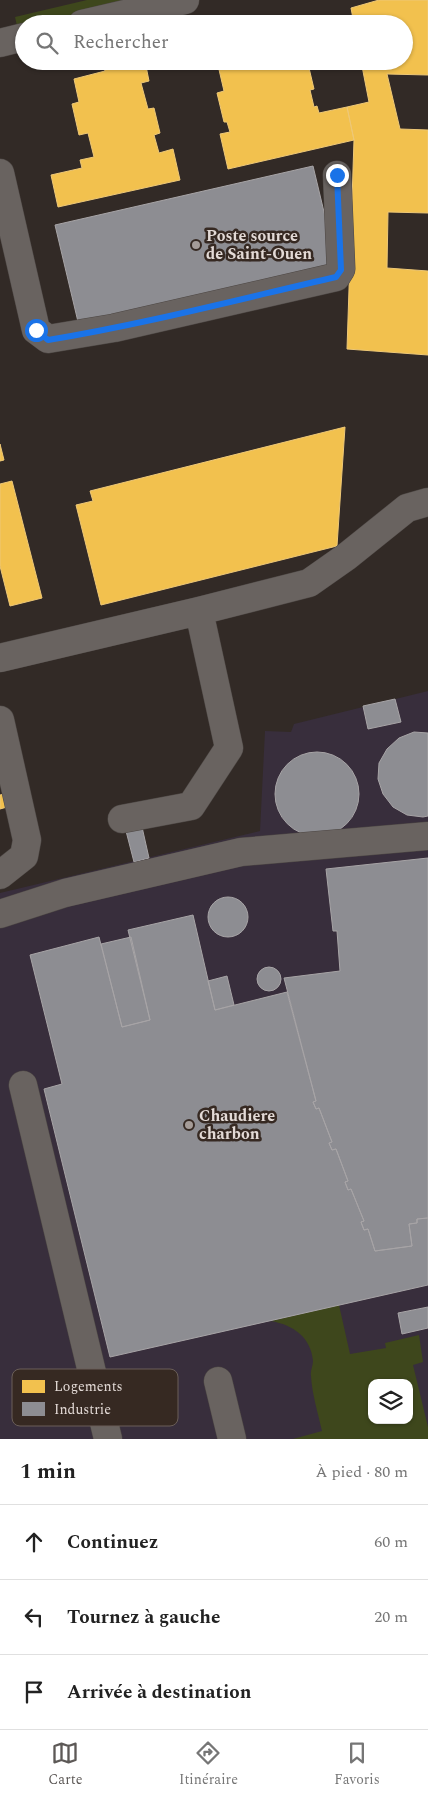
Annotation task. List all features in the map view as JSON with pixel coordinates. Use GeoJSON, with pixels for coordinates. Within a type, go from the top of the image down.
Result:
{"type":"FeatureCollection","features":[{"type":"Feature","properties":{"kind":"street"},"geometry":{"type":"LineString","coordinates":[[121,15],[185,0]]}},
{"type":"Feature","properties":{"kind":"street"},"geometry":{"type":"LineString","coordinates":[[0,43],[15,39]]}},
{"type":"Feature","properties":{"kind":"street"},"geometry":{"type":"LineString","coordinates":[[0,173],[36,330],[48,340],[114,328],[336,277],[341,270],[337,175]]}},
{"type":"Feature","properties":{"kind":"street"},"geometry":{"type":"LineString","coordinates":[[0,658],[309,583],[346,558],[408,508],[428,502]]}},
{"type":"Feature","properties":{"kind":"street"},"geometry":{"type":"LineString","coordinates":[[122,819],[191,806],[229,748],[198,611]]}},
{"type":"Feature","properties":{"kind":"street"},"geometry":{"type":"LineString","coordinates":[[0,720],[27,840],[24,856],[3,875],[0,875]]}},
{"type":"Feature","properties":{"kind":"street"},"geometry":{"type":"LineString","coordinates":[[0,914],[65,893],[241,852],[428,836]]}},
{"type":"Feature","properties":{"kind":"street"},"geometry":{"type":"LineString","coordinates":[[23,1085],[91,1369]]}},
{"type":"Feature","properties":{"kind":"street"},"geometry":{"type":"LineString","coordinates":[[218,1381],[232,1439]]}},
{"type":"Feature","properties":{"kind":"street"},"geometry":{"type":"LineString","coordinates":[[105,1426],[108,1439]]}},
{"type":"Feature","properties":{"kind":"shaded area"},"geometry":{"type":"Polygon","coordinates":[[[428,691],[428,1439],[0,1439],[0,893],[260,831],[265,731],[291,732],[294,724],[428,691]]]}},
{"type":"Feature","properties":{"kind":"green space"},"geometry":{"type":"Polygon","coordinates":[[[87,0],[143,0],[80,15],[23,15],[87,0]]]}},
{"type":"Feature","properties":{"kind":"green space"},"geometry":{"type":"Polygon","coordinates":[[[339,1305],[350,1354],[386,1348],[385,1343],[419,1335],[423,1362],[413,1365],[428,1427],[428,1439],[293,1439],[322,1431],[314,1397],[311,1372],[313,1361],[309,1345],[300,1334],[271,1321],[339,1305]]]}},
{"type":"Feature","properties":{"kind":"building: Logements"},"geometry":{"type":"Polygon","coordinates":[[[379,0],[428,0],[428,75],[387,74],[400,129],[428,130],[428,213],[388,212],[387,268],[428,271],[428,355],[347,349],[354,140],[347,107],[369,102],[363,70],[413,70],[413,15],[352,15],[351,8],[379,0]]]}},
{"type":"Feature","properties":{"kind":"building: Logements"},"geometry":{"type":"Polygon","coordinates":[[[147,70],[149,81],[141,83],[148,109],[154,108],[160,133],[154,135],[159,153],[173,149],[180,180],[58,207],[51,175],[82,168],[80,160],[94,157],[88,133],[79,135],[72,104],[79,102],[74,79],[105,71],[147,70]]]}},
{"type":"Feature","properties":{"kind":"building: Logements"},"geometry":{"type":"Polygon","coordinates":[[[219,70],[309,70],[314,89],[310,90],[314,107],[317,106],[319,113],[347,107],[354,140],[228,169],[220,134],[230,132],[227,122],[224,122],[217,93],[224,91],[219,70]]]}},
{"type":"Feature","properties":{"kind":"building: Logements"},"geometry":{"type":"Polygon","coordinates":[[[345,427],[337,546],[101,605],[76,505],[93,501],[90,491],[345,427]]]}},
{"type":"Feature","properties":{"kind":"building: Logements"},"geometry":{"type":"Polygon","coordinates":[[[0,444],[4,460],[0,461],[0,444]]]}},
{"type":"Feature","properties":{"kind":"building: Logements"},"geometry":{"type":"Polygon","coordinates":[[[12,481],[42,598],[10,606],[0,566],[0,484],[12,481]]]}},
{"type":"Feature","properties":{"kind":"building: Logements"},"geometry":{"type":"Polygon","coordinates":[[[4,794],[7,807],[0,809],[0,795],[4,794]]]}},
{"type":"Feature","properties":{"kind":"building: Industrie","name":"Poste source de Saint-Ouen"},"geometry":{"type":"Polygon","coordinates":[[[313,166],[337,266],[79,326],[55,225],[313,166]]]}},
{"type":"Feature","properties":{"kind":"building: Industrie"},"geometry":{"type":"Polygon","coordinates":[[[395,699],[401,722],[368,729],[363,706],[395,699]]]}},
{"type":"Feature","properties":{"kind":"building: Industrie"},"geometry":{"type":"Polygon","coordinates":[[[414,732],[428,733],[428,816],[423,817],[407,815],[393,807],[383,794],[378,779],[379,763],[387,749],[399,738],[414,732]]]}},
{"type":"Feature","properties":{"kind":"building: Industrie"},"geometry":{"type":"Polygon","coordinates":[[[309,752],[325,752],[341,759],[352,770],[359,786],[356,810],[347,824],[341,829],[325,836],[309,836],[293,829],[282,818],[275,802],[275,786],[282,770],[293,759],[309,752]]]}},
{"type":"Feature","properties":{"kind":"building: Industrie"},"geometry":{"type":"Polygon","coordinates":[[[142,827],[149,858],[134,862],[126,831],[142,827]]]}},
{"type":"Feature","properties":{"kind":"building: Industrie"},"geometry":{"type":"Polygon","coordinates":[[[428,858],[428,1218],[417,1219],[417,1223],[409,1224],[412,1246],[375,1251],[368,1229],[364,1230],[361,1222],[364,1221],[351,1189],[348,1190],[345,1182],[348,1181],[336,1149],[332,1150],[329,1143],[332,1142],[319,1108],[316,1109],[313,1102],[316,1101],[284,978],[340,971],[337,931],[333,931],[326,869],[428,858]]]}},
{"type":"Feature","properties":{"kind":"building: Industrie"},"geometry":{"type":"Polygon","coordinates":[[[232,897],[239,900],[245,906],[248,917],[247,925],[239,934],[232,937],[224,937],[217,934],[209,925],[208,913],[211,906],[220,898],[232,897]]]}},
{"type":"Feature","properties":{"kind":"building: Industrie","name":"Chaudiere charbon"},"geometry":{"type":"Polygon","coordinates":[[[193,915],[215,1010],[287,992],[316,1101],[313,1102],[316,1109],[319,1108],[332,1142],[329,1143],[332,1150],[336,1149],[348,1181],[345,1182],[348,1190],[351,1189],[364,1221],[361,1222],[364,1230],[368,1229],[375,1251],[412,1246],[409,1224],[417,1223],[417,1219],[428,1218],[428,1285],[110,1357],[44,1089],[62,1084],[30,955],[99,937],[122,1027],[150,1020],[128,930],[193,915]]]}},
{"type":"Feature","properties":{"kind":"building: Industrie"},"geometry":{"type":"Polygon","coordinates":[[[131,937],[150,1020],[122,1027],[101,944],[131,937]]]}},
{"type":"Feature","properties":{"kind":"building: Industrie"},"geometry":{"type":"Polygon","coordinates":[[[269,967],[274,968],[280,974],[280,984],[274,990],[269,991],[264,990],[258,984],[257,979],[258,974],[264,968],[269,967]]]}},
{"type":"Feature","properties":{"kind":"building: Industrie"},"geometry":{"type":"Polygon","coordinates":[[[227,976],[234,1005],[215,1010],[208,981],[227,976]]]}},
{"type":"Feature","properties":{"kind":"building: Industrie"},"geometry":{"type":"Polygon","coordinates":[[[428,1307],[428,1328],[402,1334],[398,1313],[428,1307]]]}},
{"type":"Feature","properties":{"kind":"place","name":"Poste source de Saint-Ouen"},"geometry":{"type":"Point","coordinates":[196,245]}},
{"type":"Feature","properties":{"kind":"place","name":"Chaudiere charbon"},"geometry":{"type":"Point","coordinates":[189,1125]}},
{"type":"Feature","properties":{"kind":"route"},"geometry":{"type":"LineString","coordinates":[[36,330],[48,340],[114,328],[336,277],[341,270],[337,175]]}}]}
